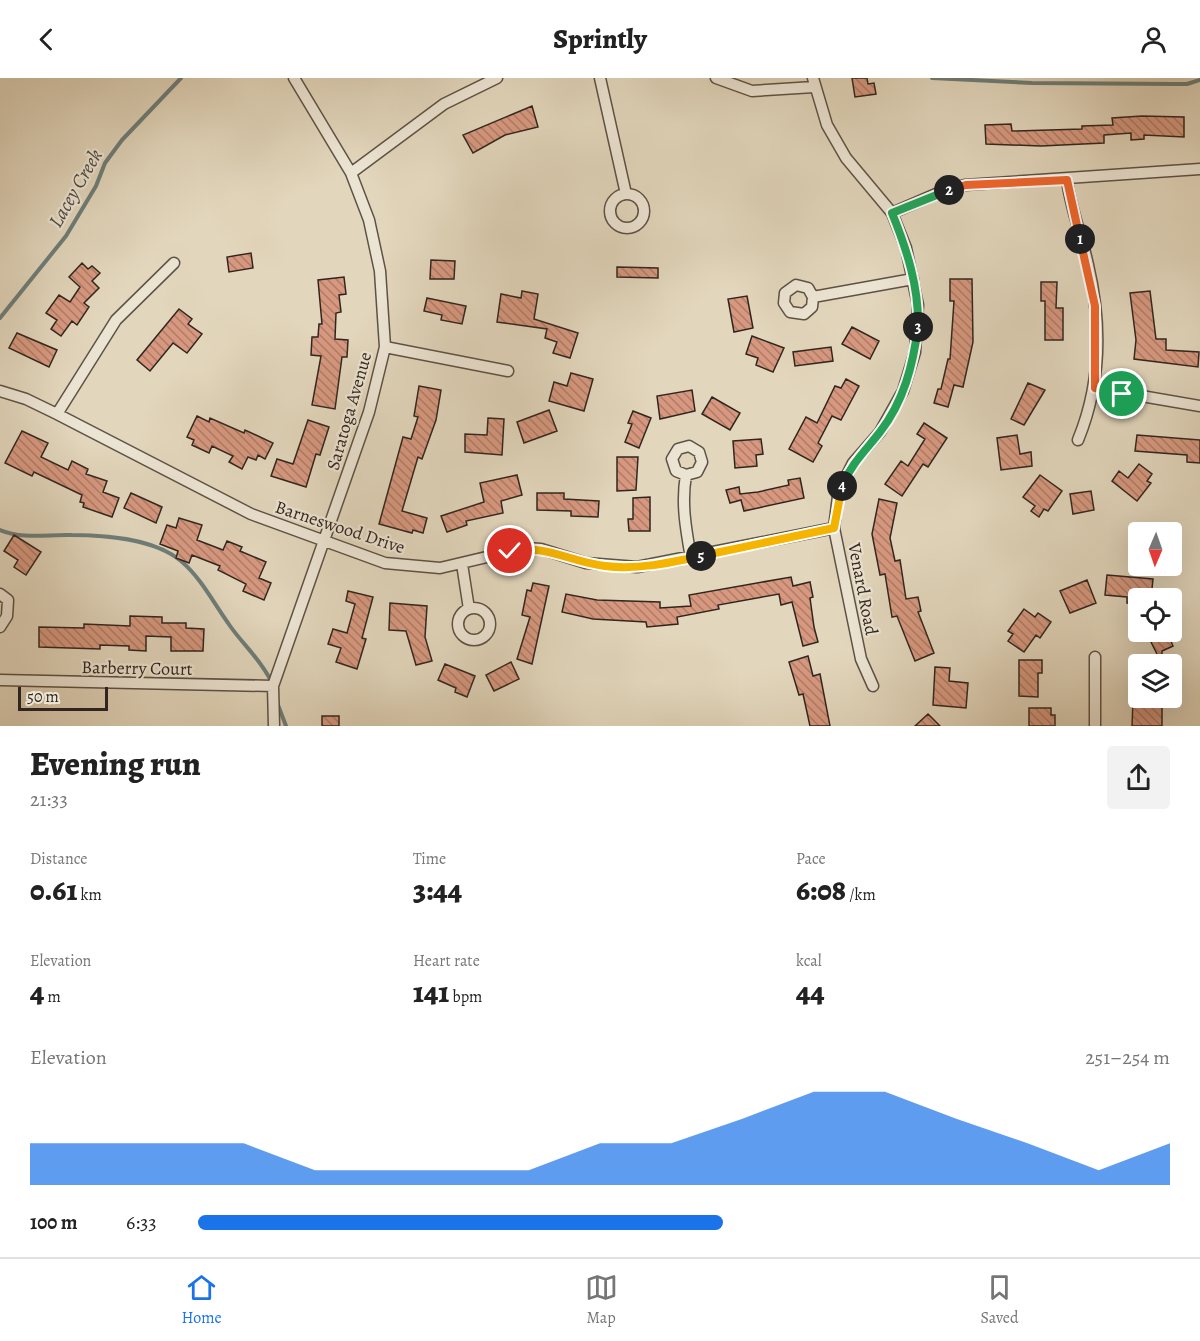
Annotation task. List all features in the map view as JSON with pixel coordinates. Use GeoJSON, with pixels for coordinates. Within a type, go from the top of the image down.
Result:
{"type":"FeatureCollection","features":[{"type":"Feature","properties":{"kind":"street","name":"Saratoga Avenue"},"geometry":{"type":"LineString","coordinates":[[274,726],[273,686],[369,412],[385,346],[378,257],[369,220],[351,173],[294,78]]}},
{"type":"Feature","properties":{"kind":"street"},"geometry":{"type":"LineString","coordinates":[[351,173],[444,104],[497,78]]}},
{"type":"Feature","properties":{"kind":"street"},"geometry":{"type":"LineString","coordinates":[[600,78],[626,194]]}},
{"type":"Feature","properties":{"kind":"street"},"geometry":{"type":"LineString","coordinates":[[716,78],[752,91],[813,83]]}},
{"type":"Feature","properties":{"kind":"street","name":"Venard Road"},"geometry":{"type":"LineString","coordinates":[[813,83],[827,125],[846,158],[892,213],[906,248],[918,305],[918,327],[909,375],[895,409],[880,432],[853,464],[843,483],[834,528],[861,659],[873,686]]}},
{"type":"Feature","properties":{"kind":"street"},"geometry":{"type":"LineString","coordinates":[[892,213],[936,194],[966,185],[1067,180],[1200,169]]}},
{"type":"Feature","properties":{"kind":"street"},"geometry":{"type":"LineString","coordinates":[[1067,180],[1095,306],[1095,388],[1078,440]]}},
{"type":"Feature","properties":{"kind":"street"},"geometry":{"type":"LineString","coordinates":[[57,414],[116,320],[174,263]]}},
{"type":"Feature","properties":{"kind":"street"},"geometry":{"type":"LineString","coordinates":[[813,297],[913,279]]}},
{"type":"Feature","properties":{"kind":"street"},"geometry":{"type":"LineString","coordinates":[[385,346],[508,371]]}},
{"type":"Feature","properties":{"kind":"street"},"geometry":{"type":"LineString","coordinates":[[1095,388],[1200,406]]}},
{"type":"Feature","properties":{"kind":"street","name":"Barneswood Drive"},"geometry":{"type":"LineString","coordinates":[[0,391],[26,399],[57,414],[251,514],[385,563],[407,567],[440,568],[525,548],[541,549],[586,563],[621,568],[691,558],[834,528]]}},
{"type":"Feature","properties":{"kind":"street"},"geometry":{"type":"LineString","coordinates":[[686,475],[683,506],[691,558]]}},
{"type":"Feature","properties":{"kind":"street"},"geometry":{"type":"LineString","coordinates":[[462,564],[469,609]]}},
{"type":"Feature","properties":{"kind":"street"},"geometry":{"type":"LineString","coordinates":[[0,594],[8,600],[9,609],[0,627]]}},
{"type":"Feature","properties":{"kind":"street"},"geometry":{"type":"LineString","coordinates":[[1095,657],[1095,726]]}},
{"type":"Feature","properties":{"kind":"street","name":"Barberry Court"},"geometry":{"type":"LineString","coordinates":[[0,680],[273,686]]}},
{"type":"Feature","properties":{"kind":"building"},"geometry":{"type":"Polygon","coordinates":[[[852,78],[867,78],[868,84],[874,83],[876,94],[855,97],[852,78]]]}},
{"type":"Feature","properties":{"kind":"building"},"geometry":{"type":"Polygon","coordinates":[[[532,106],[538,127],[505,135],[473,153],[463,135],[532,106]]]}},
{"type":"Feature","properties":{"kind":"building"},"geometry":{"type":"Polygon","coordinates":[[[1184,117],[1184,137],[1144,135],[1144,139],[1131,140],[1131,133],[1104,135],[1104,143],[1041,146],[986,144],[985,125],[1011,124],[1012,131],[1082,129],[1082,126],[1113,125],[1112,118],[1184,117]]]}},
{"type":"Feature","properties":{"kind":"building"},"geometry":{"type":"Polygon","coordinates":[[[251,253],[253,268],[229,272],[227,257],[251,253]]]}},
{"type":"Feature","properties":{"kind":"building"},"geometry":{"type":"Polygon","coordinates":[[[431,260],[455,261],[454,279],[430,279],[431,260]]]}},
{"type":"Feature","properties":{"kind":"building"},"geometry":{"type":"Polygon","coordinates":[[[82,263],[88,269],[92,266],[100,273],[92,281],[99,288],[84,303],[89,307],[77,325],[72,321],[61,336],[51,329],[57,320],[46,313],[59,295],[70,302],[80,287],[69,277],[82,263]]]}},
{"type":"Feature","properties":{"kind":"building"},"geometry":{"type":"Polygon","coordinates":[[[617,267],[658,268],[658,278],[617,277],[617,267]]]}},
{"type":"Feature","properties":{"kind":"building"},"geometry":{"type":"Polygon","coordinates":[[[344,277],[346,294],[339,295],[341,312],[336,313],[335,339],[348,340],[347,357],[342,357],[335,409],[312,405],[321,356],[311,355],[312,337],[318,337],[319,324],[322,324],[318,280],[344,277]]]}},
{"type":"Feature","properties":{"kind":"building"},"geometry":{"type":"Polygon","coordinates":[[[950,279],[972,279],[973,342],[963,387],[954,385],[948,407],[934,403],[938,389],[941,389],[948,359],[950,359],[954,301],[950,301],[950,279]]]}},
{"type":"Feature","properties":{"kind":"building"},"geometry":{"type":"Polygon","coordinates":[[[1041,282],[1057,282],[1056,308],[1063,308],[1063,340],[1045,340],[1045,301],[1041,301],[1041,282]]]}},
{"type":"Feature","properties":{"kind":"building"},"geometry":{"type":"Polygon","coordinates":[[[522,291],[538,294],[534,319],[578,333],[570,358],[553,353],[557,342],[545,338],[547,329],[497,322],[501,294],[521,298],[522,291]]]}},
{"type":"Feature","properties":{"kind":"building"},"geometry":{"type":"Polygon","coordinates":[[[1150,291],[1156,339],[1166,339],[1166,350],[1199,352],[1198,367],[1134,359],[1136,340],[1130,293],[1150,291]]]}},
{"type":"Feature","properties":{"kind":"building"},"geometry":{"type":"Polygon","coordinates":[[[747,296],[753,328],[734,332],[728,299],[747,296]]]}},
{"type":"Feature","properties":{"kind":"building"},"geometry":{"type":"Polygon","coordinates":[[[427,298],[466,306],[462,324],[441,320],[442,315],[424,311],[427,298]]]}},
{"type":"Feature","properties":{"kind":"building"},"geometry":{"type":"Polygon","coordinates":[[[179,309],[192,319],[188,324],[202,334],[187,353],[173,343],[150,371],[137,360],[179,309]]]}},
{"type":"Feature","properties":{"kind":"building"},"geometry":{"type":"Polygon","coordinates":[[[852,327],[879,341],[870,359],[842,344],[852,327]]]}},
{"type":"Feature","properties":{"kind":"building"},"geometry":{"type":"Polygon","coordinates":[[[17,333],[57,350],[49,367],[9,348],[17,333]]]}},
{"type":"Feature","properties":{"kind":"building"},"geometry":{"type":"Polygon","coordinates":[[[752,336],[784,348],[773,372],[756,365],[758,358],[746,354],[752,336]]]}},
{"type":"Feature","properties":{"kind":"building"},"geometry":{"type":"Polygon","coordinates":[[[831,347],[833,361],[795,366],[793,352],[831,347]]]}},
{"type":"Feature","properties":{"kind":"building"},"geometry":{"type":"Polygon","coordinates":[[[571,373],[593,379],[584,411],[549,401],[554,382],[567,386],[571,373]]]}},
{"type":"Feature","properties":{"kind":"building"},"geometry":{"type":"Polygon","coordinates":[[[846,379],[859,386],[841,420],[832,416],[818,443],[822,446],[813,462],[789,449],[806,417],[817,423],[835,386],[841,388],[846,379]]]}},
{"type":"Feature","properties":{"kind":"building"},"geometry":{"type":"Polygon","coordinates":[[[1028,383],[1045,390],[1024,425],[1011,419],[1028,383]]]}},
{"type":"Feature","properties":{"kind":"building"},"geometry":{"type":"Polygon","coordinates":[[[419,386],[441,390],[436,420],[422,459],[418,457],[402,511],[427,518],[423,533],[413,530],[412,533],[379,524],[403,437],[411,439],[418,417],[414,416],[419,386]]]}},
{"type":"Feature","properties":{"kind":"building"},"geometry":{"type":"Polygon","coordinates":[[[692,390],[695,411],[660,419],[657,396],[692,390]]]}},
{"type":"Feature","properties":{"kind":"building"},"geometry":{"type":"Polygon","coordinates":[[[712,397],[740,413],[730,430],[702,414],[712,397]]]}},
{"type":"Feature","properties":{"kind":"building"},"geometry":{"type":"Polygon","coordinates":[[[549,410],[557,431],[524,443],[517,422],[549,410]]]}},
{"type":"Feature","properties":{"kind":"building"},"geometry":{"type":"Polygon","coordinates":[[[633,411],[651,418],[639,448],[625,442],[632,424],[628,423],[633,411]]]}},
{"type":"Feature","properties":{"kind":"building"},"geometry":{"type":"Polygon","coordinates":[[[197,416],[209,422],[210,418],[244,433],[245,430],[273,443],[265,459],[258,455],[256,460],[248,457],[242,469],[229,462],[233,456],[212,446],[209,453],[192,445],[194,440],[187,437],[197,416]]]}},
{"type":"Feature","properties":{"kind":"building"},"geometry":{"type":"Polygon","coordinates":[[[488,418],[504,419],[502,455],[465,452],[465,434],[487,435],[488,418]]]}},
{"type":"Feature","properties":{"kind":"building"},"geometry":{"type":"Polygon","coordinates":[[[308,420],[329,427],[320,455],[316,454],[306,487],[271,476],[277,459],[293,464],[308,420]]]}},
{"type":"Feature","properties":{"kind":"building"},"geometry":{"type":"Polygon","coordinates":[[[924,423],[947,438],[928,467],[923,464],[902,496],[885,484],[901,461],[908,466],[925,439],[917,434],[924,423]]]}},
{"type":"Feature","properties":{"kind":"building"},"geometry":{"type":"Polygon","coordinates":[[[22,431],[48,443],[41,457],[68,470],[72,461],[88,469],[86,474],[107,481],[103,492],[119,498],[112,517],[83,507],[84,503],[80,502],[82,495],[34,472],[32,476],[5,463],[22,431]]]}},
{"type":"Feature","properties":{"kind":"building"},"geometry":{"type":"Polygon","coordinates":[[[1017,435],[1020,454],[1031,452],[1032,466],[1001,470],[997,438],[1017,435]]]}},
{"type":"Feature","properties":{"kind":"building"},"geometry":{"type":"Polygon","coordinates":[[[1137,435],[1200,440],[1200,463],[1187,462],[1187,455],[1135,451],[1137,435]]]}},
{"type":"Feature","properties":{"kind":"building"},"geometry":{"type":"Polygon","coordinates":[[[761,439],[763,454],[756,455],[757,466],[735,468],[733,441],[761,439]]]}},
{"type":"Feature","properties":{"kind":"building"},"geometry":{"type":"Polygon","coordinates":[[[617,457],[638,457],[636,490],[617,491],[617,457]]]}},
{"type":"Feature","properties":{"kind":"building"},"geometry":{"type":"Polygon","coordinates":[[[1139,464],[1152,474],[1147,481],[1151,483],[1137,501],[1112,481],[1119,471],[1128,478],[1139,464]]]}},
{"type":"Feature","properties":{"kind":"building"},"geometry":{"type":"Polygon","coordinates":[[[517,475],[522,495],[501,501],[503,513],[466,521],[467,525],[447,532],[441,516],[484,502],[480,483],[517,475]]]}},
{"type":"Feature","properties":{"kind":"building"},"geometry":{"type":"Polygon","coordinates":[[[1040,475],[1062,491],[1048,511],[1044,509],[1039,517],[1031,511],[1035,506],[1023,497],[1040,475]]]}},
{"type":"Feature","properties":{"kind":"building"},"geometry":{"type":"Polygon","coordinates":[[[800,478],[804,498],[744,511],[741,500],[730,503],[726,490],[739,487],[740,494],[758,492],[789,485],[788,480],[800,478]]]}},
{"type":"Feature","properties":{"kind":"building"},"geometry":{"type":"Polygon","coordinates":[[[1091,491],[1094,510],[1073,514],[1070,494],[1091,491]]]}},
{"type":"Feature","properties":{"kind":"building"},"geometry":{"type":"Polygon","coordinates":[[[131,493],[162,507],[156,523],[124,508],[131,493]]]}},
{"type":"Feature","properties":{"kind":"building"},"geometry":{"type":"Polygon","coordinates":[[[537,493],[564,493],[564,499],[599,501],[598,517],[571,516],[571,511],[537,510],[537,493]]]}},
{"type":"Feature","properties":{"kind":"building"},"geometry":{"type":"Polygon","coordinates":[[[650,497],[650,531],[629,531],[628,519],[633,519],[633,498],[650,497]]]}},
{"type":"Feature","properties":{"kind":"building"},"geometry":{"type":"Polygon","coordinates":[[[879,499],[897,503],[890,538],[895,561],[900,560],[906,599],[918,597],[921,611],[918,612],[934,653],[915,661],[897,616],[892,617],[885,574],[880,575],[872,534],[879,499]]]}},
{"type":"Feature","properties":{"kind":"building"},"geometry":{"type":"Polygon","coordinates":[[[179,518],[202,525],[197,540],[223,550],[227,541],[242,547],[240,551],[266,562],[259,578],[271,583],[264,600],[243,591],[246,584],[218,570],[220,566],[192,555],[189,563],[176,558],[178,551],[160,544],[167,525],[176,528],[179,518]]]}},
{"type":"Feature","properties":{"kind":"building"},"geometry":{"type":"Polygon","coordinates":[[[14,535],[41,552],[26,575],[14,567],[18,560],[4,551],[14,535]]]}},
{"type":"Feature","properties":{"kind":"building"},"geometry":{"type":"Polygon","coordinates":[[[1107,575],[1153,579],[1152,588],[1128,588],[1128,603],[1127,597],[1105,595],[1107,575]]]}},
{"type":"Feature","properties":{"kind":"building"},"geometry":{"type":"Polygon","coordinates":[[[791,577],[793,586],[810,582],[813,597],[810,598],[818,642],[803,646],[792,602],[781,605],[779,594],[718,605],[719,609],[677,617],[678,624],[647,627],[646,622],[593,619],[562,612],[566,594],[597,600],[660,602],[660,608],[691,606],[689,595],[791,577]]]}},
{"type":"Feature","properties":{"kind":"building"},"geometry":{"type":"Polygon","coordinates":[[[1087,580],[1096,603],[1070,613],[1060,591],[1087,580]]]}},
{"type":"Feature","properties":{"kind":"building"},"geometry":{"type":"Polygon","coordinates":[[[533,583],[549,586],[532,664],[517,659],[530,617],[522,615],[527,590],[531,591],[533,583]]]}},
{"type":"Feature","properties":{"kind":"building"},"geometry":{"type":"Polygon","coordinates":[[[348,591],[373,597],[362,638],[366,639],[357,669],[336,662],[341,648],[328,644],[333,629],[347,633],[355,604],[346,601],[348,591]]]}},
{"type":"Feature","properties":{"kind":"building"},"geometry":{"type":"Polygon","coordinates":[[[390,603],[427,606],[425,637],[432,661],[416,665],[406,631],[389,630],[390,603]]]}},
{"type":"Feature","properties":{"kind":"building"},"geometry":{"type":"Polygon","coordinates":[[[1024,609],[1035,617],[1038,613],[1051,622],[1040,638],[1036,635],[1024,652],[1008,641],[1013,634],[1008,631],[1024,609]]]}},
{"type":"Feature","properties":{"kind":"building"},"geometry":{"type":"Polygon","coordinates":[[[130,616],[162,617],[162,623],[186,623],[186,628],[204,629],[203,651],[171,651],[171,637],[146,636],[146,651],[129,650],[129,646],[100,645],[100,649],[39,647],[39,627],[84,628],[84,624],[130,626],[130,616]]]}},
{"type":"Feature","properties":{"kind":"building"},"geometry":{"type":"Polygon","coordinates":[[[1151,642],[1171,642],[1173,646],[1162,651],[1162,654],[1157,654],[1151,642]]]}},
{"type":"Feature","properties":{"kind":"building"},"geometry":{"type":"Polygon","coordinates":[[[808,656],[813,676],[820,674],[830,726],[810,726],[803,694],[799,695],[789,662],[808,656]]]}},
{"type":"Feature","properties":{"kind":"building"},"geometry":{"type":"Polygon","coordinates":[[[1019,660],[1042,660],[1042,673],[1038,673],[1038,697],[1019,696],[1019,660]]]}},
{"type":"Feature","properties":{"kind":"building"},"geometry":{"type":"Polygon","coordinates":[[[511,662],[519,679],[494,691],[486,675],[511,662]]]}},
{"type":"Feature","properties":{"kind":"building"},"geometry":{"type":"Polygon","coordinates":[[[445,664],[475,676],[467,697],[455,692],[456,688],[438,680],[445,664]]]}},
{"type":"Feature","properties":{"kind":"building"},"geometry":{"type":"Polygon","coordinates":[[[935,667],[950,668],[949,681],[968,683],[966,708],[933,705],[935,667]]]}},
{"type":"Feature","properties":{"kind":"building"},"geometry":{"type":"Polygon","coordinates":[[[1029,708],[1051,708],[1051,715],[1055,715],[1055,726],[1029,726],[1029,708]]]}},
{"type":"Feature","properties":{"kind":"building"},"geometry":{"type":"Polygon","coordinates":[[[1133,708],[1162,708],[1162,726],[1132,726],[1133,708]]]}},
{"type":"Feature","properties":{"kind":"building"},"geometry":{"type":"Polygon","coordinates":[[[928,714],[940,726],[915,726],[928,714]]]}},
{"type":"Feature","properties":{"kind":"building"},"geometry":{"type":"Polygon","coordinates":[[[322,716],[339,716],[339,726],[322,726],[322,716]]]}},
{"type":"Feature","properties":{"kind":"waterway","name":"Lacey Creek"},"geometry":{"type":"LineString","coordinates":[[0,318],[66,236],[96,186],[105,163],[122,140],[181,78]]}},
{"type":"Feature","properties":{"kind":"waterway","name":"Lacey Creek"},"geometry":{"type":"LineString","coordinates":[[932,78],[1032,83],[1187,84],[1200,80]]}},
{"type":"Feature","properties":{"kind":"waterway"},"geometry":{"type":"LineString","coordinates":[[0,530],[27,536],[114,537],[144,543],[170,554],[195,575],[271,681]]}},
{"type":"Feature","properties":{"kind":"waterway"},"geometry":{"type":"LineString","coordinates":[[278,705],[286,726]]}},
{"type":"Feature","properties":{"kind":"route"},"geometry":{"type":"LineString","coordinates":[[510,551],[525,548],[541,549],[586,563],[621,568],[637,567],[834,528],[838,496],[843,483],[853,464],[880,432],[895,409],[909,375],[915,352],[918,305],[906,248],[892,213],[936,194],[966,185],[1067,180],[1075,221],[1088,263],[1095,306],[1097,357],[1095,388],[1122,394]]}}]}
